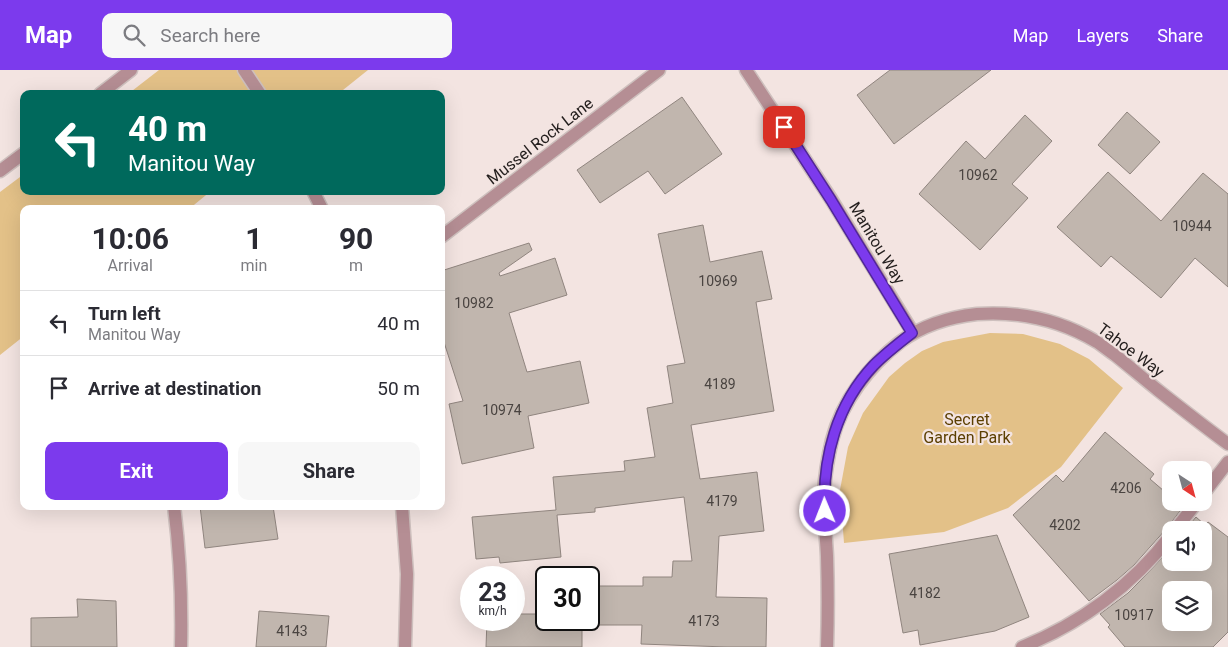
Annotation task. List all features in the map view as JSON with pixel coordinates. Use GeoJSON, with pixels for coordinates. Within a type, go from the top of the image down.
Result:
{"type":"FeatureCollection","features":[{"type":"Feature","properties":{"kind":"street"},"geometry":{"type":"LineString","coordinates":[[105,90],[131,70]]}},
{"type":"Feature","properties":{"kind":"street"},"geometry":{"type":"LineString","coordinates":[[244,70],[257,90]]}},
{"type":"Feature","properties":{"kind":"street","name":"Mussel Rock Lane"},"geometry":{"type":"LineString","coordinates":[[445,234],[659,70]]}},
{"type":"Feature","properties":{"kind":"street","name":"Manitou Way"},"geometry":{"type":"LineString","coordinates":[[746,70],[831,200],[912,333]]}},
{"type":"Feature","properties":{"kind":"street"},"geometry":{"type":"LineString","coordinates":[[0,171],[20,155]]}},
{"type":"Feature","properties":{"kind":"street","name":"Tahoe Way"},"geometry":{"type":"LineString","coordinates":[[827,647],[828,587],[824,493],[826,465],[832,438],[842,412],[862,381],[886,354],[912,333],[936,322],[992,313],[1020,315],[1047,320],[1074,330],[1098,343],[1228,444]]}},
{"type":"Feature","properties":{"kind":"street"},"geometry":{"type":"LineString","coordinates":[[1212,483],[1228,462]]}},
{"type":"Feature","properties":{"kind":"street"},"geometry":{"type":"LineString","coordinates":[[175,510],[182,590],[181,647]]}},
{"type":"Feature","properties":{"kind":"street"},"geometry":{"type":"LineString","coordinates":[[402,510],[407,574],[404,647]]}},
{"type":"Feature","properties":{"kind":"street"},"geometry":{"type":"LineString","coordinates":[[1022,647],[1066,626],[1094,608],[1145,565],[1162,545]]}},
{"type":"Feature","properties":{"kind":"green space"},"geometry":{"type":"Polygon","coordinates":[[[159,70],[368,70],[343,90],[133,90],[159,70]]]}},
{"type":"Feature","properties":{"kind":"green space"},"geometry":{"type":"Polygon","coordinates":[[[20,177],[20,195],[206,195],[194,205],[20,205],[20,339],[0,355],[0,192],[20,177]]]}},
{"type":"Feature","properties":{"kind":"green space","name":"Secret Garden Park"},"geometry":{"type":"Polygon","coordinates":[[[990,333],[1023,334],[1060,344],[1089,359],[1123,388],[1061,467],[1008,508],[944,532],[844,543],[840,490],[848,447],[863,413],[889,377],[922,351],[943,342],[990,333]]]}},
{"type":"Feature","properties":{"kind":"building"},"geometry":{"type":"Polygon","coordinates":[[[890,70],[991,70],[894,144],[857,95],[890,70]]]}},
{"type":"Feature","properties":{"kind":"building"},"geometry":{"type":"Polygon","coordinates":[[[682,97],[722,154],[665,194],[648,171],[600,203],[577,170],[682,97]]]}},
{"type":"Feature","properties":{"kind":"building"},"geometry":{"type":"Polygon","coordinates":[[[1127,112],[1160,142],[1130,174],[1098,145],[1127,112]]]}},
{"type":"Feature","properties":{"kind":"building"},"geometry":{"type":"Polygon","coordinates":[[[1025,115],[1052,141],[1012,184],[1028,198],[980,250],[919,194],[966,141],[985,159],[1025,115]]]}},
{"type":"Feature","properties":{"kind":"building"},"geometry":{"type":"Polygon","coordinates":[[[1108,172],[1161,221],[1203,173],[1228,194],[1228,287],[1195,258],[1161,298],[1111,256],[1101,267],[1057,227],[1108,172]]]}},
{"type":"Feature","properties":{"kind":"building"},"geometry":{"type":"Polygon","coordinates":[[[703,225],[710,262],[762,251],[772,299],[756,302],[774,411],[691,425],[700,479],[757,472],[764,531],[719,536],[716,597],[767,598],[766,647],[641,644],[642,625],[600,625],[600,586],[643,586],[643,577],[672,577],[673,561],[692,561],[684,497],[595,508],[595,512],[557,515],[561,557],[500,563],[499,557],[476,559],[472,517],[556,510],[553,477],[625,471],[624,461],[655,457],[647,408],[673,403],[667,366],[685,363],[658,234],[703,225]]]}},
{"type":"Feature","properties":{"kind":"building"},"geometry":{"type":"Polygon","coordinates":[[[529,243],[532,250],[499,273],[500,276],[555,258],[567,295],[509,313],[527,372],[580,361],[589,403],[528,416],[534,448],[462,464],[449,404],[463,401],[445,345],[445,270],[529,243]]]}},
{"type":"Feature","properties":{"kind":"building"},"geometry":{"type":"Polygon","coordinates":[[[1105,432],[1154,474],[1150,479],[1162,489],[1162,511],[1180,511],[1172,521],[1162,521],[1162,534],[1134,565],[1089,601],[1013,515],[1056,475],[1063,482],[1105,432]]]}},
{"type":"Feature","properties":{"kind":"building"},"geometry":{"type":"Polygon","coordinates":[[[200,510],[274,510],[278,539],[205,548],[200,510]]]}},
{"type":"Feature","properties":{"kind":"building"},"geometry":{"type":"Polygon","coordinates":[[[1196,517],[1200,521],[1193,521],[1196,517]]]}},
{"type":"Feature","properties":{"kind":"building"},"geometry":{"type":"Polygon","coordinates":[[[1212,525],[1228,537],[1228,632],[1213,647],[1125,647],[1100,614],[1128,593],[1162,558],[1162,571],[1212,571],[1212,525]]]}},
{"type":"Feature","properties":{"kind":"building"},"geometry":{"type":"Polygon","coordinates":[[[997,535],[1029,617],[995,631],[920,645],[918,630],[903,633],[889,554],[997,535]]]}},
{"type":"Feature","properties":{"kind":"building"},"geometry":{"type":"Polygon","coordinates":[[[77,599],[116,601],[117,647],[31,647],[31,618],[78,617],[77,599]]]}},
{"type":"Feature","properties":{"kind":"building"},"geometry":{"type":"Polygon","coordinates":[[[259,611],[329,616],[326,647],[256,647],[259,611]]]}},
{"type":"Feature","properties":{"kind":"building"},"geometry":{"type":"Polygon","coordinates":[[[525,614],[535,614],[535,631],[582,631],[582,647],[486,647],[487,631],[525,631],[525,614]]]}},
{"type":"Feature","properties":{"kind":"route"},"geometry":{"type":"LineString","coordinates":[[784,127],[912,333],[873,367],[856,388],[842,412],[832,438],[826,465],[825,511]]}}]}
